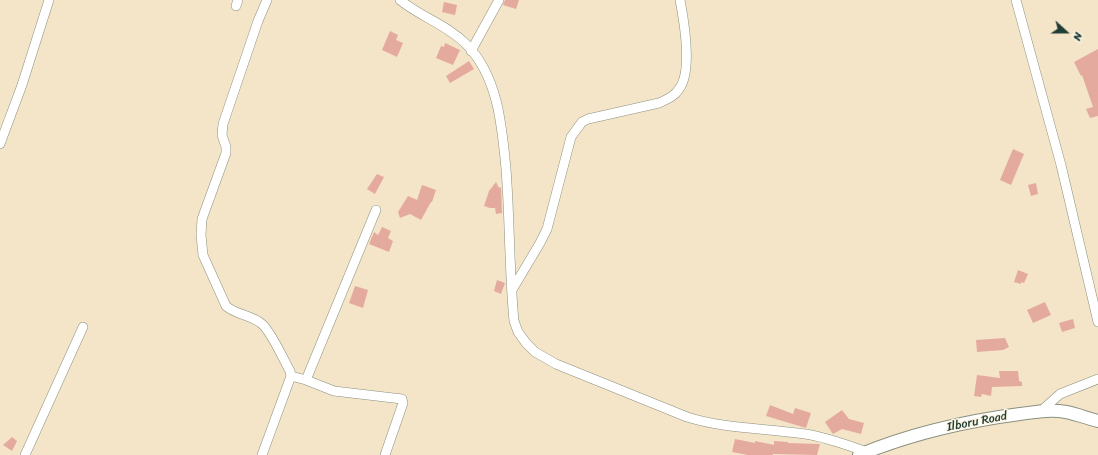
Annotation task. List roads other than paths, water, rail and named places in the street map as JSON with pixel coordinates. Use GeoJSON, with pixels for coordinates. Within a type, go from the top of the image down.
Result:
{"type":"FeatureCollection","features":[{"type":"Feature","properties":{"kind":"street"},"geometry":{"type":"LineString","coordinates":[[0,144],[22,85],[49,0]]}},
{"type":"Feature","properties":{"kind":"street"},"geometry":{"type":"LineString","coordinates":[[262,455],[290,376],[290,371],[263,325],[231,310],[226,306],[203,255],[201,235],[202,219],[226,153],[226,147],[222,135],[223,124],[258,21],[267,0]]}},
{"type":"Feature","properties":{"kind":"street"},"geometry":{"type":"LineString","coordinates":[[400,0],[444,26],[466,44],[483,67],[493,90],[502,126],[508,193],[514,321],[518,332],[535,352],[556,364],[687,417],[703,422],[817,436],[863,453]]}},
{"type":"Feature","properties":{"kind":"street"},"geometry":{"type":"LineString","coordinates":[[471,51],[499,0]]}},
{"type":"Feature","properties":{"kind":"street"},"geometry":{"type":"LineString","coordinates":[[512,290],[547,229],[569,143],[571,137],[582,122],[588,118],[659,102],[670,98],[680,89],[685,74],[686,48],[680,0]]}},
{"type":"Feature","properties":{"kind":"street"},"geometry":{"type":"LineString","coordinates":[[1016,0],[1061,165],[1098,322]]}},
{"type":"Feature","properties":{"kind":"street"},"geometry":{"type":"LineString","coordinates":[[306,380],[376,210]]}},
{"type":"Feature","properties":{"kind":"street"},"geometry":{"type":"LineString","coordinates":[[25,455],[83,327]]}},
{"type":"Feature","properties":{"kind":"street"},"geometry":{"type":"LineString","coordinates":[[290,376],[306,380],[334,391],[402,399],[404,402],[385,455]]}},
{"type":"Feature","properties":{"kind":"street"},"geometry":{"type":"LineString","coordinates":[[1041,411],[1060,394],[1098,379]]}},
{"type":"Feature","properties":{"kind":"street","name":"Ilboru Road"},"geometry":{"type":"LineString","coordinates":[[863,453],[879,446],[944,428],[989,418],[1041,411],[1065,412],[1098,421]]}}]}
